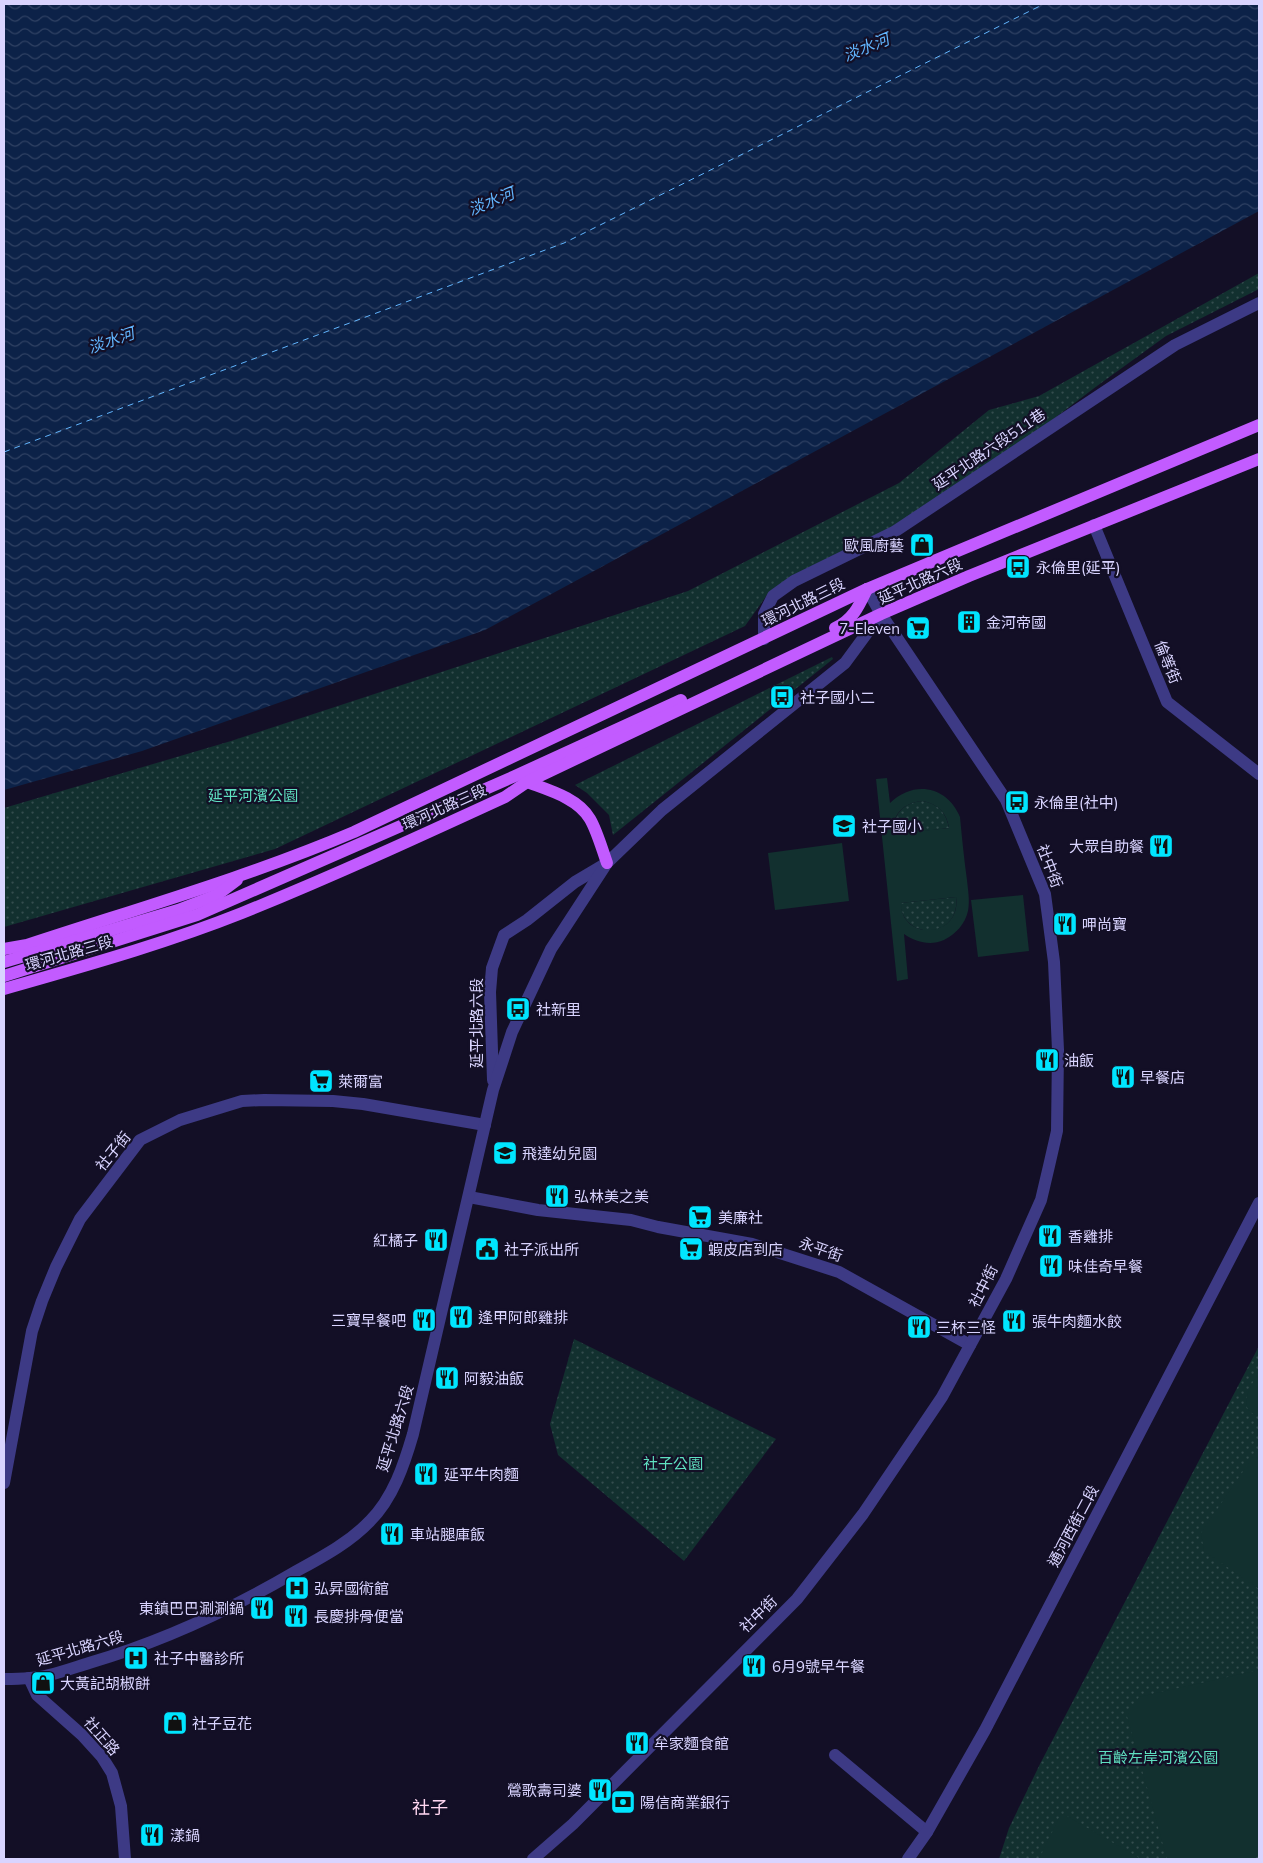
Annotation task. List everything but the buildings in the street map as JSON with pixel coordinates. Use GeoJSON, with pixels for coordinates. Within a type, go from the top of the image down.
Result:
{"type":"FeatureCollection","features":[{"type":"Feature","properties":{"kind":"main road","name":"延平北路六段"},"geometry":{"type":"LineString","coordinates":[[867,589],[1259,425]]}},
{"type":"Feature","properties":{"kind":"main road","name":"延平北路六段"},"geometry":{"type":"LineString","coordinates":[[881,614],[1094,525],[1259,459]]}},
{"type":"Feature","properties":{"kind":"main road","name":"環河北路三段"},"geometry":{"type":"LineString","coordinates":[[4,949],[27,945],[307,852],[354,832],[867,589]]}},
{"type":"Feature","properties":{"kind":"main road"},"geometry":{"type":"LineString","coordinates":[[4,976],[197,915],[516,776],[843,624],[857,612],[867,589]]}},
{"type":"Feature","properties":{"kind":"main road","name":"環河北路三段"},"geometry":{"type":"LineString","coordinates":[[4,989],[145,948],[241,913],[346,869],[505,797],[526,782],[881,614]]}},
{"type":"Feature","properties":{"kind":"main road"},"geometry":{"type":"LineString","coordinates":[[526,782],[570,800],[581,809],[590,819],[607,863]]}},
{"type":"Feature","properties":{"kind":"main road"},"geometry":{"type":"LineString","coordinates":[[4,962],[178,910],[217,894],[245,874]]}},
{"type":"Feature","properties":{"kind":"main road"},"geometry":{"type":"LineString","coordinates":[[4,958],[27,945]]}},
{"type":"Feature","properties":{"kind":"street","name":"延平北路六段511巷"},"geometry":{"type":"LineString","coordinates":[[764,639],[764,614],[773,596],[794,581],[894,532],[1175,345],[1259,303]]}},
{"type":"Feature","properties":{"kind":"street","name":"倫等街"},"geometry":{"type":"LineString","coordinates":[[1094,525],[1167,702],[1259,774]]}},
{"type":"Feature","properties":{"kind":"street","name":"社中街"},"geometry":{"type":"LineString","coordinates":[[533,1859],[573,1824],[797,1599],[863,1514],[942,1397],[1006,1278],[1041,1200],[1057,1131],[1057,1030],[1054,962],[1045,894],[1006,800],[881,614],[867,589]]}},
{"type":"Feature","properties":{"kind":"street","name":"延平北路六段"},"geometry":{"type":"LineString","coordinates":[[493,1090],[490,992],[492,968],[504,934],[527,920],[575,882],[607,863],[662,810],[845,663],[881,614]]}},
{"type":"Feature","properties":{"kind":"street","name":"延平北路六段"},"geometry":{"type":"LineString","coordinates":[[4,1680],[49,1675],[133,1650],[249,1599],[340,1546],[356,1535],[372,1520],[390,1495],[407,1454],[493,1090],[512,1032],[549,953],[607,863]]}},
{"type":"Feature","properties":{"kind":"street","name":"社子街"},"geometry":{"type":"LineString","coordinates":[[4,1482],[32,1331],[42,1301],[56,1267],[80,1219],[140,1140],[180,1120],[242,1101],[264,1100],[333,1101],[363,1104],[485,1125]]}},
{"type":"Feature","properties":{"kind":"street","name":"永平街"},"geometry":{"type":"LineString","coordinates":[[469,1197],[545,1211],[591,1214],[631,1220],[658,1227],[752,1244],[839,1272],[970,1345]]}},
{"type":"Feature","properties":{"kind":"street","name":"通河西街二段"},"geometry":{"type":"LineString","coordinates":[[908,1859],[927,1832],[1005,1692],[1259,1203]]}},
{"type":"Feature","properties":{"kind":"street","name":"社正路"},"geometry":{"type":"LineString","coordinates":[[29,1678],[37,1695],[82,1735],[102,1757],[112,1773],[121,1806],[125,1859]]}},
{"type":"Feature","properties":{"kind":"street"},"geometry":{"type":"LineString","coordinates":[[835,1755],[927,1832]]}},
{"type":"Feature","properties":{"kind":"green space","name":"延平河濱公園"},"geometry":{"type":"Polygon","coordinates":[[[1259,273],[1259,289],[1166,336],[929,513],[767,595],[745,626],[275,849],[4,927],[4,808],[231,741],[688,591],[899,483],[989,410],[1039,396],[1259,273]]]}},
{"type":"Feature","properties":{"kind":"green space"},"geometry":{"type":"Polygon","coordinates":[[[832,657],[833,659],[613,835],[609,815],[587,793],[575,785],[832,657]]]}},
{"type":"Feature","properties":{"kind":"green space"},"geometry":{"type":"Polygon","coordinates":[[[887,778],[890,803],[909,791],[919,789],[938,793],[947,798],[954,807],[960,817],[969,899],[965,920],[956,932],[948,938],[939,942],[928,943],[918,941],[904,934],[908,979],[897,981],[876,779],[887,778]],[[923,801],[910,804],[900,811],[894,821],[893,834],[949,828],[941,810],[933,804],[923,801]],[[956,897],[901,903],[904,916],[910,924],[920,929],[931,930],[941,927],[950,921],[955,911],[956,897]]]}},
{"type":"Feature","properties":{"kind":"green space"},"geometry":{"type":"Polygon","coordinates":[[[923,801],[933,804],[941,810],[949,828],[893,835],[894,821],[900,811],[910,804],[923,801]]]}},
{"type":"Feature","properties":{"kind":"green space"},"geometry":{"type":"Polygon","coordinates":[[[842,843],[849,901],[775,910],[768,853],[842,843]]]}},
{"type":"Feature","properties":{"kind":"green space"},"geometry":{"type":"Polygon","coordinates":[[[1023,895],[1029,951],[978,957],[971,900],[1023,895]]]}},
{"type":"Feature","properties":{"kind":"green space"},"geometry":{"type":"Polygon","coordinates":[[[956,897],[955,911],[950,921],[942,927],[931,930],[911,925],[904,916],[900,903],[956,897]]]}},
{"type":"Feature","properties":{"kind":"green space","name":"社子公園"},"geometry":{"type":"Polygon","coordinates":[[[574,1339],[776,1439],[684,1561],[558,1455],[550,1424],[574,1339]]]}},
{"type":"Feature","properties":{"kind":"green space","name":"百齡左岸河濱公園"},"geometry":{"type":"Polygon","coordinates":[[[1259,1346],[1259,1859],[999,1859],[1009,1828],[1040,1764],[1259,1346]]]}},
{"type":"Feature","properties":{"kind":"green space"},"geometry":{"type":"Polygon","coordinates":[[[1259,1371],[1259,1416],[1247,1408],[1246,1402],[1249,1390],[1259,1371]]]}},
{"type":"Feature","properties":{"kind":"green space"},"geometry":{"type":"Polygon","coordinates":[[[1259,1448],[1259,1589],[1204,1551],[1201,1533],[1259,1448]]]}},
{"type":"Feature","properties":{"kind":"green space"},"geometry":{"type":"Polygon","coordinates":[[[1259,1670],[1259,1856],[1251,1859],[1167,1859],[1127,1716],[1139,1697],[1259,1670]]]}},
{"type":"Feature","properties":{"kind":"green space"},"geometry":{"type":"Polygon","coordinates":[[[1065,1815],[1141,1859],[1039,1859],[1059,1818],[1065,1815]]]}},
{"type":"Feature","properties":{"kind":"water","name":"淡水河"},"geometry":{"type":"Polygon","coordinates":[[[4,4],[1259,4],[1259,211],[485,630],[142,751],[4,790],[4,4]]]}},
{"type":"Feature","properties":{"kind":"ferry route"},"geometry":{"type":"LineString","coordinates":[[4,452],[564,243],[1044,4]]}},
{"type":"Feature","properties":{"kind":"place","name":"歐風廚藝"},"geometry":{"type":"Point","coordinates":[922,545]}},
{"type":"Feature","properties":{"kind":"place","name":"永倫里(延平)"},"geometry":{"type":"Point","coordinates":[1018,567]}},
{"type":"Feature","properties":{"kind":"place","name":"金河帝國"},"geometry":{"type":"Point","coordinates":[969,622]}},
{"type":"Feature","properties":{"kind":"place","name":"7-Eleven"},"geometry":{"type":"Point","coordinates":[918,628]}},
{"type":"Feature","properties":{"kind":"place","name":"社子國小二"},"geometry":{"type":"Point","coordinates":[782,697]}},
{"type":"Feature","properties":{"kind":"place","name":"永倫里(社中)"},"geometry":{"type":"Point","coordinates":[1017,802]}},
{"type":"Feature","properties":{"kind":"place","name":"社子國小"},"geometry":{"type":"Point","coordinates":[844,826]}},
{"type":"Feature","properties":{"kind":"place","name":"大眾自助餐"},"geometry":{"type":"Point","coordinates":[1161,846]}},
{"type":"Feature","properties":{"kind":"place","name":"呷尚寶"},"geometry":{"type":"Point","coordinates":[1065,924]}},
{"type":"Feature","properties":{"kind":"place","name":"社新里"},"geometry":{"type":"Point","coordinates":[518,1009]}},
{"type":"Feature","properties":{"kind":"place","name":"油飯"},"geometry":{"type":"Point","coordinates":[1047,1060]}},
{"type":"Feature","properties":{"kind":"place","name":"早餐店"},"geometry":{"type":"Point","coordinates":[1123,1077]}},
{"type":"Feature","properties":{"kind":"place","name":"萊爾富"},"geometry":{"type":"Point","coordinates":[321,1081]}},
{"type":"Feature","properties":{"kind":"place","name":"飛達幼兒園"},"geometry":{"type":"Point","coordinates":[505,1153]}},
{"type":"Feature","properties":{"kind":"place","name":"弘林美之美"},"geometry":{"type":"Point","coordinates":[557,1196]}},
{"type":"Feature","properties":{"kind":"place","name":"美廉社"},"geometry":{"type":"Point","coordinates":[700,1217]}},
{"type":"Feature","properties":{"kind":"place","name":"香雞排"},"geometry":{"type":"Point","coordinates":[1050,1236]}},
{"type":"Feature","properties":{"kind":"place","name":"紅橘子"},"geometry":{"type":"Point","coordinates":[436,1240]}},
{"type":"Feature","properties":{"kind":"place","name":"社子派出所"},"geometry":{"type":"Point","coordinates":[487,1249]}},
{"type":"Feature","properties":{"kind":"place","name":"蝦皮店到店"},"geometry":{"type":"Point","coordinates":[691,1249]}},
{"type":"Feature","properties":{"kind":"place","name":"味佳奇早餐"},"geometry":{"type":"Point","coordinates":[1051,1266]}},
{"type":"Feature","properties":{"kind":"place","name":"逢甲阿郎雞排"},"geometry":{"type":"Point","coordinates":[461,1317]}},
{"type":"Feature","properties":{"kind":"place","name":"三寶早餐吧"},"geometry":{"type":"Point","coordinates":[424,1320]}},
{"type":"Feature","properties":{"kind":"place","name":"張牛肉麵水餃"},"geometry":{"type":"Point","coordinates":[1014,1321]}},
{"type":"Feature","properties":{"kind":"place","name":"三杯三怪"},"geometry":{"type":"Point","coordinates":[919,1327]}},
{"type":"Feature","properties":{"kind":"place","name":"阿毅油飯"},"geometry":{"type":"Point","coordinates":[447,1378]}},
{"type":"Feature","properties":{"kind":"place","name":"延平牛肉麵"},"geometry":{"type":"Point","coordinates":[426,1474]}},
{"type":"Feature","properties":{"kind":"place","name":"車站腿庫飯"},"geometry":{"type":"Point","coordinates":[392,1534]}},
{"type":"Feature","properties":{"kind":"place","name":"弘昇國術館"},"geometry":{"type":"Point","coordinates":[297,1588]}},
{"type":"Feature","properties":{"kind":"place","name":"東鎮巴巴涮涮鍋"},"geometry":{"type":"Point","coordinates":[262,1608]}},
{"type":"Feature","properties":{"kind":"place","name":"長慶排骨便當"},"geometry":{"type":"Point","coordinates":[296,1616]}},
{"type":"Feature","properties":{"kind":"place","name":"社子中醫診所"},"geometry":{"type":"Point","coordinates":[136,1658]}},
{"type":"Feature","properties":{"kind":"place","name":"6月9號早午餐"},"geometry":{"type":"Point","coordinates":[754,1666]}},
{"type":"Feature","properties":{"kind":"place","name":"大黃記胡椒餅"},"geometry":{"type":"Point","coordinates":[43,1683]}},
{"type":"Feature","properties":{"kind":"place","name":"社子豆花"},"geometry":{"type":"Point","coordinates":[175,1723]}},
{"type":"Feature","properties":{"kind":"place","name":"牟家麵食館"},"geometry":{"type":"Point","coordinates":[637,1743]}},
{"type":"Feature","properties":{"kind":"place","name":"鶯歌壽司婆"},"geometry":{"type":"Point","coordinates":[600,1790]}},
{"type":"Feature","properties":{"kind":"place","name":"陽信商業銀行"},"geometry":{"type":"Point","coordinates":[623,1802]}},
{"type":"Feature","properties":{"kind":"place","name":"漾鍋"},"geometry":{"type":"Point","coordinates":[152,1835]}},
{"type":"Feature","properties":{"kind":"district","name":"社子"},"geometry":{"type":"Point","coordinates":[430,1807]}}]}
